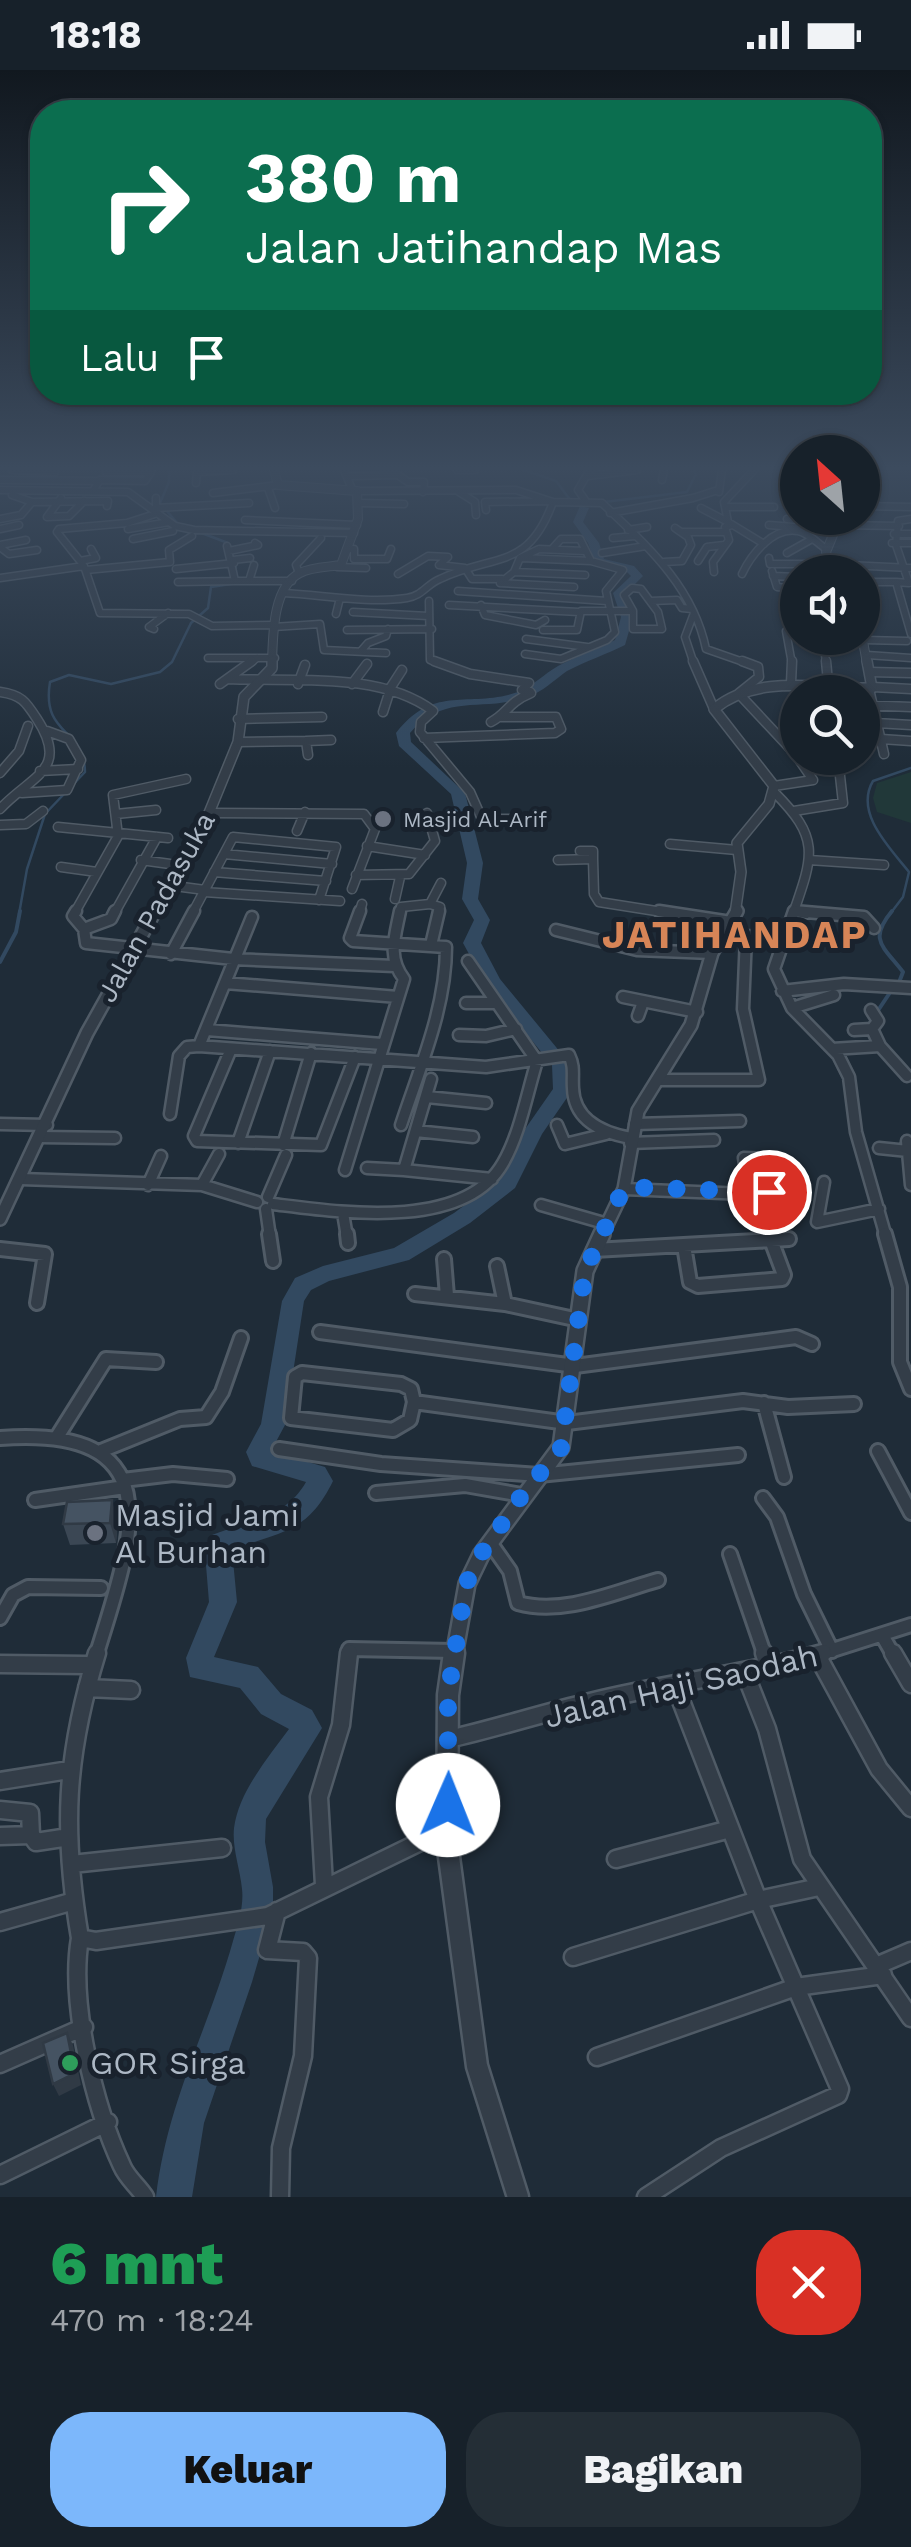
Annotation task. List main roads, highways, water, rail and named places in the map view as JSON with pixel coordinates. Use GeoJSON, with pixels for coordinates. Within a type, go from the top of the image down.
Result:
{"type":"FeatureCollection","features":[{"type":"Feature","properties":{"kind":"waterway"},"geometry":{"type":"LineString","coordinates":[[19,914],[27,869],[45,814],[85,772],[78,747],[52,713],[50,682],[69,675],[111,684],[160,672],[172,662],[191,623],[208,608],[211,587],[237,583],[236,569]]}},
{"type":"Feature","properties":{"kind":"waterway"},"geometry":{"type":"LineString","coordinates":[[174,2197],[186,2123],[257,1910],[258,1887],[249,1842],[251,1819],[268,1784],[307,1728],[302,1720],[271,1704],[248,1676],[200,1668],[200,1658],[223,1602],[218,1553],[221,1543],[289,1519],[311,1498],[320,1481],[316,1474],[261,1459],[258,1452],[273,1425],[293,1301],[303,1284],[323,1274],[401,1254],[462,1218],[508,1183],[533,1132],[563,1089],[561,1064],[492,981],[472,943],[482,920],[470,899],[475,863],[458,793],[404,743],[403,733],[430,709],[460,701],[508,699],[524,694],[564,668],[621,642],[627,617],[619,593],[637,576],[631,569]]}},
{"type":"Feature","properties":{"kind":"waterway"},"geometry":{"type":"LineString","coordinates":[[890,914],[903,897],[909,872],[877,830],[868,793],[873,781],[911,768]]}},
{"type":"Feature","properties":{"kind":"waterway"},"geometry":{"type":"LineString","coordinates":[[0,962],[16,932],[20,911]]}},
{"type":"Feature","properties":{"kind":"waterway"},"geometry":{"type":"LineString","coordinates":[[892,911],[880,936],[884,949],[903,972],[898,985]]}},
{"type":"Feature","properties":{"kind":"waterway"},"geometry":{"type":"LineString","coordinates":[[877,1012],[891,991]]}},
{"type":"Feature","properties":{"kind":"place","name":"Masjid Al-Arif"},"geometry":{"type":"Point","coordinates":[383,819]}},
{"type":"Feature","properties":{"kind":"place","name":"Masjid Jami Al Burhan"},"geometry":{"type":"Point","coordinates":[95,1533]}},
{"type":"Feature","properties":{"kind":"place","name":"GOR Sirga"},"geometry":{"type":"Point","coordinates":[70,2063]}},
{"type":"Feature","properties":{"kind":"district","name":"JATIHANDAP"},"geometry":{"type":"Point","coordinates":[735,935]}}]}
